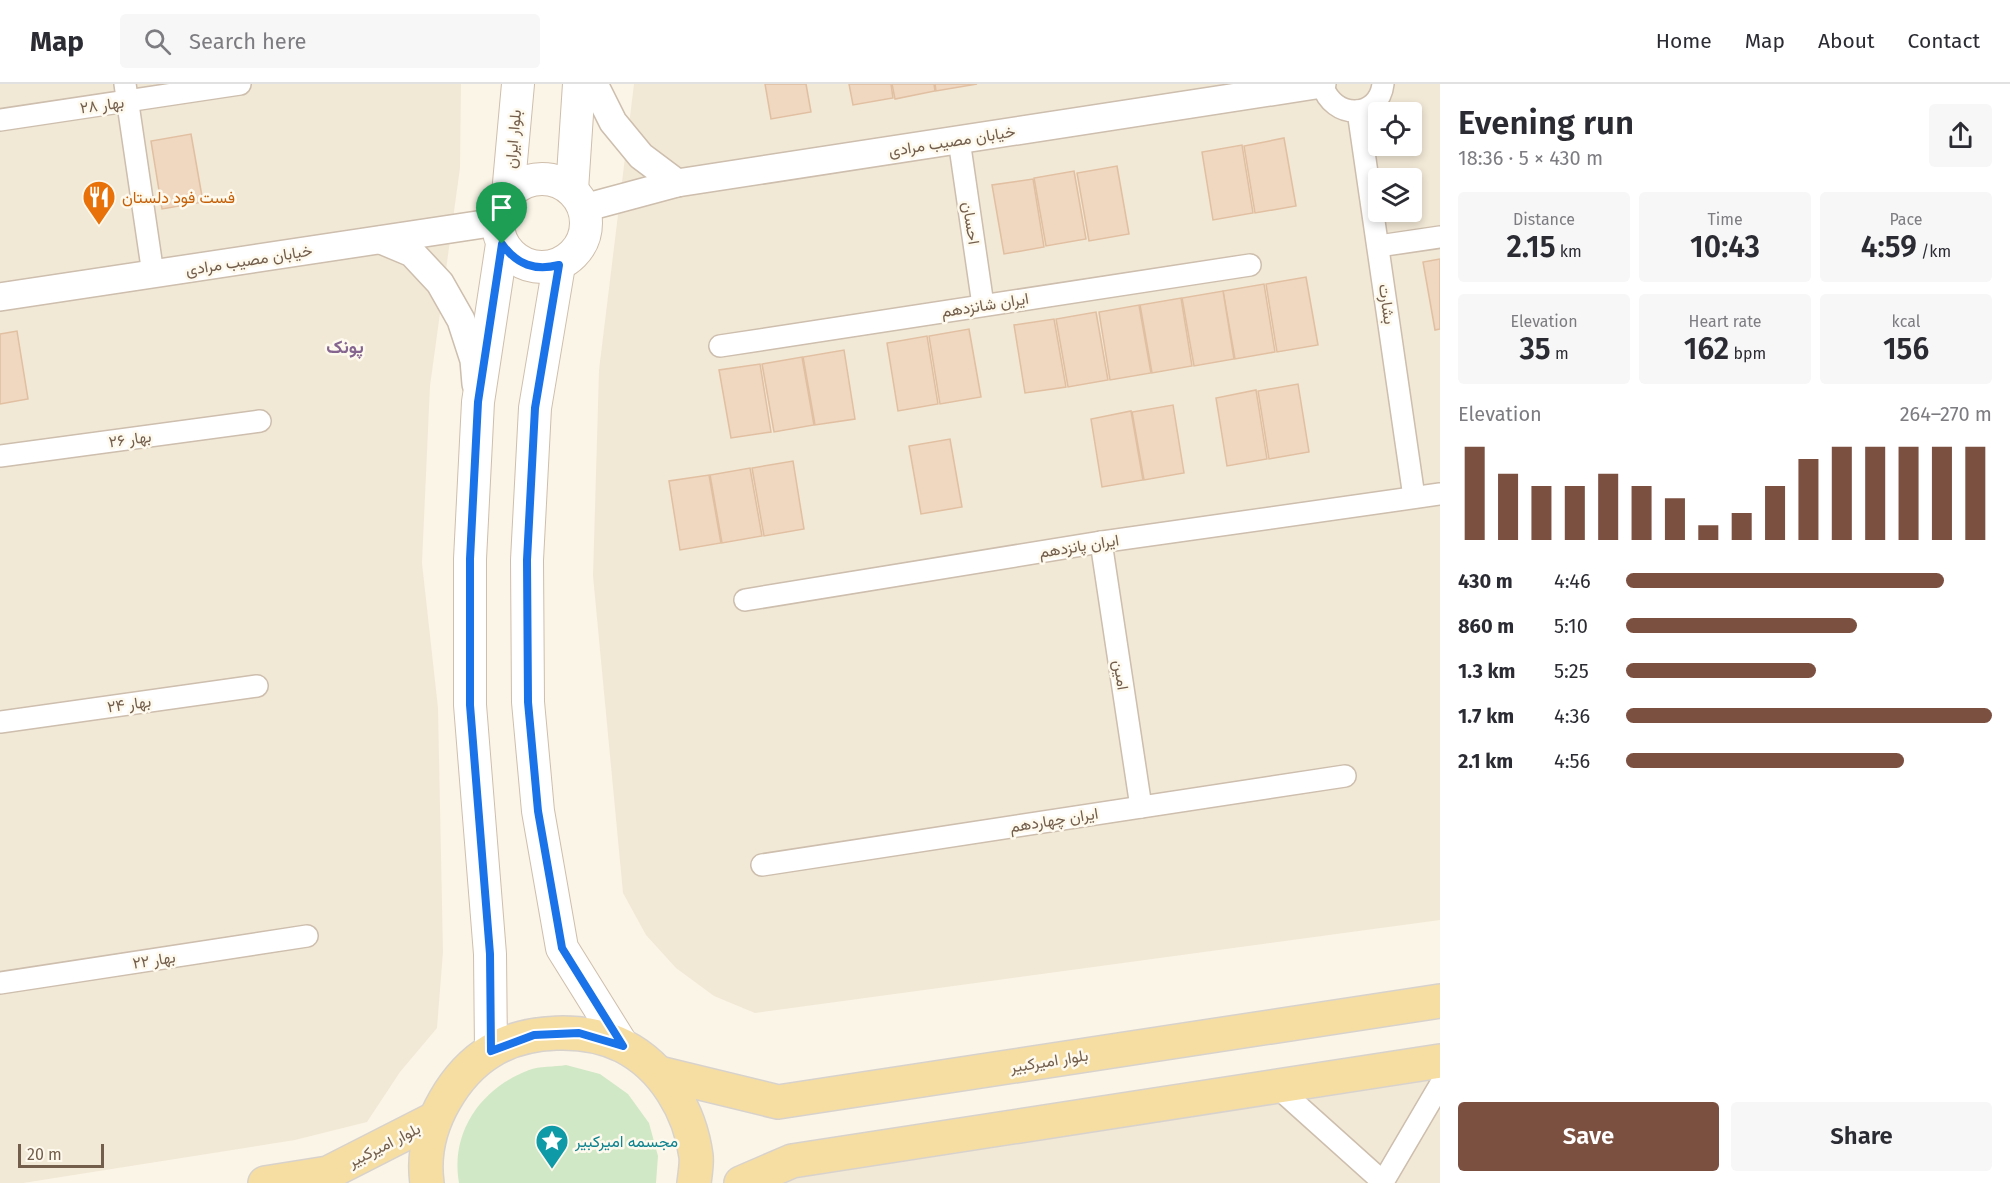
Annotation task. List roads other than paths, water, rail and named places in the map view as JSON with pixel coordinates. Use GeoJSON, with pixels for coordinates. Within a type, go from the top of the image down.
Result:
{"type":"FeatureCollection","features":[{"type":"Feature","properties":{"kind":"main road","name":"بلوار ایران"},"geometry":{"type":"LineString","coordinates":[[491,1051],[490,954],[470,705],[470,559],[478,402],[518,84]]}},
{"type":"Feature","properties":{"kind":"main road"},"geometry":{"type":"LineString","coordinates":[[578,199],[562,184],[539,179],[517,187],[502,220],[508,253],[527,265],[538,268],[559,265],[580,247],[585,235],[586,221],[578,199],[579,84]]}},
{"type":"Feature","properties":{"kind":"main road"},"geometry":{"type":"LineString","coordinates":[[559,265],[535,408],[527,560],[528,702],[538,811],[562,948],[623,1046],[659,1074],[685,1112],[696,1157],[694,1183]]}},
{"type":"Feature","properties":{"kind":"main road","name":"بلوار امیرکبیر"},"geometry":{"type":"LineString","coordinates":[[659,1074],[778,1102],[1440,1000]]}},
{"type":"Feature","properties":{"kind":"main road"},"geometry":{"type":"LineString","coordinates":[[427,1183],[425,1164],[434,1119],[457,1080],[491,1051],[534,1035],[579,1033],[623,1046]]}},
{"type":"Feature","properties":{"kind":"main road"},"geometry":{"type":"LineString","coordinates":[[741,1183],[792,1161],[1440,1060]]}},
{"type":"Feature","properties":{"kind":"main road","name":"بلوار امیرکبیر"},"geometry":{"type":"LineString","coordinates":[[265,1183],[328,1173],[434,1119]]}},
{"type":"Feature","properties":{"kind":"street","name":"بهار ۲۸"},"geometry":{"type":"LineString","coordinates":[[0,120],[126,93],[240,84]]}},
{"type":"Feature","properties":{"kind":"street"},"geometry":{"type":"LineString","coordinates":[[594,84],[613,122],[641,156],[677,183]]}},
{"type":"Feature","properties":{"kind":"street"},"geometry":{"type":"LineString","coordinates":[[1322,84],[1326,96],[1334,105],[1346,110],[1358,111],[1377,99],[1383,84]]}},
{"type":"Feature","properties":{"kind":"street","name":"خیابان مصیب مرادی"},"geometry":{"type":"LineString","coordinates":[[578,199],[1322,84]]}},
{"type":"Feature","properties":{"kind":"street"},"geometry":{"type":"LineString","coordinates":[[126,93],[153,274]]}},
{"type":"Feature","properties":{"kind":"street","name":"بشارت"},"geometry":{"type":"LineString","coordinates":[[1358,111],[1414,497]]}},
{"type":"Feature","properties":{"kind":"street","name":"احسان"},"geometry":{"type":"LineString","coordinates":[[959,140],[984,305]]}},
{"type":"Feature","properties":{"kind":"street","name":"خیابان مصیب مرادی"},"geometry":{"type":"LineString","coordinates":[[0,297],[502,220]]}},
{"type":"Feature","properties":{"kind":"street"},"geometry":{"type":"LineString","coordinates":[[1379,246],[1440,237]]}},
{"type":"Feature","properties":{"kind":"street"},"geometry":{"type":"LineString","coordinates":[[380,240],[412,253],[440,284],[461,320],[474,360],[478,402]]}},
{"type":"Feature","properties":{"kind":"street","name":"ایران شانزدهم"},"geometry":{"type":"LineString","coordinates":[[720,346],[1250,265]]}},
{"type":"Feature","properties":{"kind":"street","name":"بهار ۲۶"},"geometry":{"type":"LineString","coordinates":[[0,456],[260,421]]}},
{"type":"Feature","properties":{"kind":"street","name":"ایران پانزدهم"},"geometry":{"type":"LineString","coordinates":[[745,600],[1101,542],[1440,494]]}},
{"type":"Feature","properties":{"kind":"street","name":"امین"},"geometry":{"type":"LineString","coordinates":[[1101,542],[1141,807]]}},
{"type":"Feature","properties":{"kind":"street","name":"بهار ۲۴"},"geometry":{"type":"LineString","coordinates":[[0,722],[257,686]]}},
{"type":"Feature","properties":{"kind":"street","name":"ایران چهاردهم"},"geometry":{"type":"LineString","coordinates":[[762,865],[1345,776]]}},
{"type":"Feature","properties":{"kind":"street","name":"بهار ۲۲"},"geometry":{"type":"LineString","coordinates":[[0,983],[307,936]]}},
{"type":"Feature","properties":{"kind":"street"},"geometry":{"type":"LineString","coordinates":[[1275,1084],[1383,1183],[1440,1085]]}},
{"type":"Feature","properties":{"kind":"place","name":"فست فود دلستان"},"geometry":{"type":"Point","coordinates":[99,226]}},
{"type":"Feature","properties":{"kind":"place","name":"مجسمه امیرکبیر"},"geometry":{"type":"Point","coordinates":[552,1170]}},
{"type":"Feature","properties":{"kind":"district","name":"پونک"},"geometry":{"type":"Point","coordinates":[345,347]}}]}
